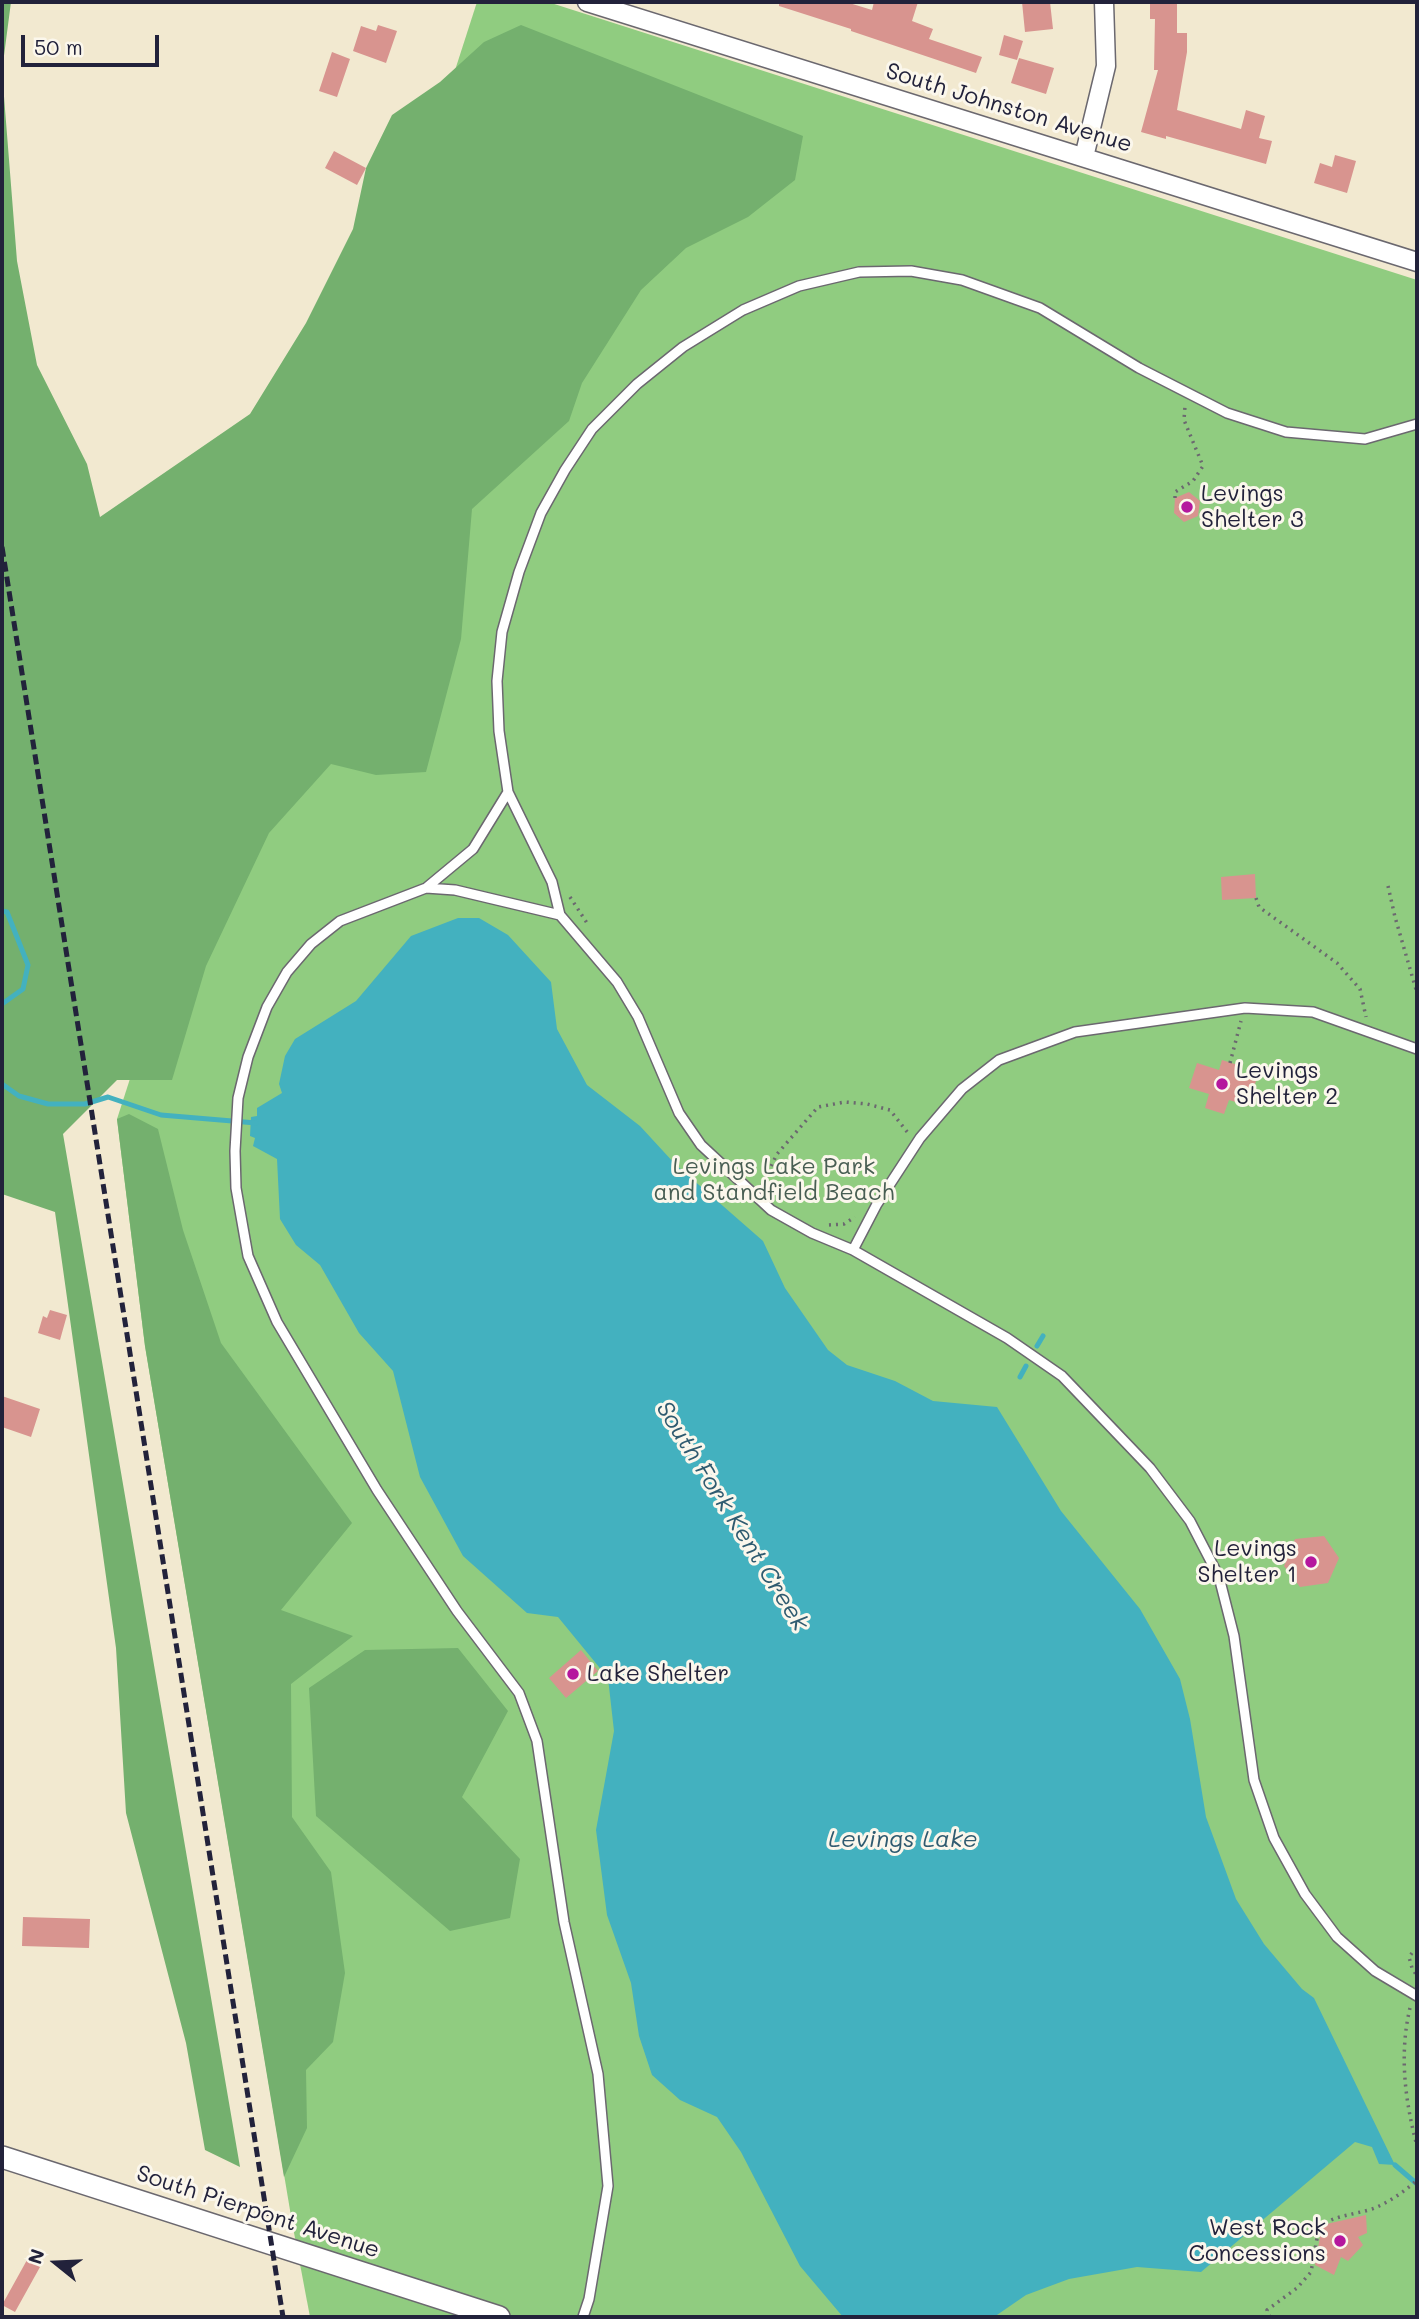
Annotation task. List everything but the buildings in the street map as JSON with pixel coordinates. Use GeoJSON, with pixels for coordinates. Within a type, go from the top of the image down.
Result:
{"type":"FeatureCollection","features":[{"type":"Feature","properties":{"kind":"street","name":"South Johnston Avenue"},"geometry":{"type":"LineString","coordinates":[[587,2],[1417,262]]}},
{"type":"Feature","properties":{"kind":"street"},"geometry":{"type":"LineString","coordinates":[[1084,157],[1106,66],[1104,2]]}},
{"type":"Feature","properties":{"kind":"street","name":"South Pierpont Avenue"},"geometry":{"type":"LineString","coordinates":[[2,2157],[499,2317]]}},
{"type":"Feature","properties":{"kind":"lane"},"geometry":{"type":"LineString","coordinates":[[1415,1995],[1375,1971],[1337,1937],[1305,1894],[1274,1838],[1254,1780],[1234,1636],[1219,1577],[1190,1521],[1150,1468],[1062,1376],[1007,1338],[853,1250],[812,1233],[771,1210],[701,1145],[679,1113],[638,1017],[617,982],[560,915],[552,882],[508,792],[499,731],[497,681],[502,632],[519,572],[541,513],[592,429],[637,384],[683,347],[743,310],[799,286],[859,272],[911,271],[962,280],[1040,308],[1139,368],[1192,395],[1227,412],[1286,432],[1365,439],[1417,424]]}},
{"type":"Feature","properties":{"kind":"lane"},"geometry":{"type":"LineString","coordinates":[[508,792],[473,849],[426,888],[340,921],[311,944],[287,972],[267,1007],[248,1057],[238,1098],[236,1188],[248,1256],[277,1322],[377,1490],[457,1611],[519,1692],[537,1741],[564,1922],[598,2074],[608,2186],[589,2299],[583,2317]]}},
{"type":"Feature","properties":{"kind":"lane"},"geometry":{"type":"LineString","coordinates":[[426,888],[455,890],[560,915]]}},
{"type":"Feature","properties":{"kind":"lane"},"geometry":{"type":"LineString","coordinates":[[853,1250],[877,1204],[920,1138],[962,1089],[999,1060],[1075,1032],[1245,1008],[1312,1012],[1417,1049]]}},
{"type":"Feature","properties":{"kind":"path"},"geometry":{"type":"LineString","coordinates":[[1175,498],[1175,492],[1193,481],[1203,466],[1184,420],[1184,407],[1192,395]]}},
{"type":"Feature","properties":{"kind":"path"},"geometry":{"type":"LineString","coordinates":[[1184,407],[1194,412]]}},
{"type":"Feature","properties":{"kind":"path"},"geometry":{"type":"LineString","coordinates":[[1388,886],[1417,993]]}},
{"type":"Feature","properties":{"kind":"path"},"geometry":{"type":"LineString","coordinates":[[564,887],[589,927]]}},
{"type":"Feature","properties":{"kind":"path"},"geometry":{"type":"LineString","coordinates":[[1256,898],[1259,907],[1337,963],[1360,989],[1367,1019],[1360,1016]]}},
{"type":"Feature","properties":{"kind":"path"},"geometry":{"type":"LineString","coordinates":[[1230,1063],[1245,1008]]}},
{"type":"Feature","properties":{"kind":"path"},"geometry":{"type":"LineString","coordinates":[[752,1182],[761,1188],[777,1154],[818,1107],[845,1102],[867,1104],[890,1110],[911,1136],[917,1128]]}},
{"type":"Feature","properties":{"kind":"path"},"geometry":{"type":"LineString","coordinates":[[821,1222],[829,1225],[844,1224],[858,1216]]}},
{"type":"Feature","properties":{"kind":"path"},"geometry":{"type":"LineString","coordinates":[[1206,1554],[1231,1547],[1266,1546],[1289,1553]]}},
{"type":"Feature","properties":{"kind":"path"},"geometry":{"type":"LineString","coordinates":[[1417,1949],[1409,1957],[1417,1976]]}},
{"type":"Feature","properties":{"kind":"path"},"geometry":{"type":"LineString","coordinates":[[1415,1995],[1404,2050],[1404,2081],[1409,2119],[1417,2146]]}},
{"type":"Feature","properties":{"kind":"path"},"geometry":{"type":"LineString","coordinates":[[1270,2317],[1267,2310],[1297,2288],[1311,2272],[1319,2227],[1329,2219],[1385,2204],[1417,2178]]}},
{"type":"Feature","properties":{"kind":"green space"},"geometry":{"type":"Polygon","coordinates":[[[2,2],[11,2],[2,71],[2,2]]]}},
{"type":"Feature","properties":{"kind":"green space","name":"Levings Lake Park and Standfield Beach"},"geometry":{"type":"Polygon","coordinates":[[[477,2],[548,2],[1417,280],[1417,2317],[310,2317],[145,1346],[117,1119],[477,2]]]}},
{"type":"Feature","properties":{"kind":"green space"},"geometry":{"type":"Polygon","coordinates":[[[521,25],[803,136],[795,180],[748,217],[686,248],[641,290],[582,383],[569,421],[472,509],[461,639],[426,772],[376,775],[331,764],[269,833],[206,966],[172,1080],[117,1080],[63,1134],[240,2167],[205,2150],[186,2043],[126,1813],[116,1648],[55,1212],[2,1194],[2,71],[17,261],[37,365],[87,464],[100,517],[250,414],[306,323],[353,229],[366,168],[392,115],[440,82],[484,42],[521,25]]]}},
{"type":"Feature","properties":{"kind":"green space"},"geometry":{"type":"Polygon","coordinates":[[[129,1114],[158,1129],[183,1230],[221,1343],[352,1523],[281,1610],[353,1636],[291,1684],[292,1817],[331,1872],[345,1973],[333,2042],[306,2070],[307,2128],[284,2177],[145,1346],[117,1119],[129,1114]]]}},
{"type":"Feature","properties":{"kind":"green space"},"geometry":{"type":"Polygon","coordinates":[[[458,1648],[508,1711],[462,1797],[520,1859],[510,1918],[450,1931],[316,1816],[309,1688],[365,1650],[458,1648]]]}},
{"type":"Feature","properties":{"kind":"water","name":"Levings Lake"},"geometry":{"type":"Polygon","coordinates":[[[458,918],[479,918],[508,935],[551,982],[557,1029],[587,1085],[640,1126],[675,1164],[763,1241],[785,1288],[828,1350],[847,1365],[895,1381],[933,1401],[997,1407],[1061,1511],[1140,1609],[1180,1679],[1190,1719],[1206,1817],[1236,1899],[1264,1944],[1302,1989],[1314,1998],[1395,2165],[1379,2164],[1372,2147],[1355,2142],[1201,2272],[1137,2267],[1069,2279],[1026,2295],[994,2317],[843,2317],[800,2266],[741,2152],[717,2117],[680,2100],[652,2075],[639,2036],[631,1983],[607,1915],[596,1830],[614,1731],[608,1678],[558,1617],[527,1613],[463,1556],[420,1477],[393,1371],[359,1333],[320,1265],[296,1245],[280,1219],[277,1159],[253,1146],[255,1138],[250,1136],[251,1117],[257,1116],[257,1108],[282,1093],[279,1084],[285,1056],[295,1039],[356,1001],[411,936],[458,918]]]}},
{"type":"Feature","properties":{"kind":"waterway","name":"South Fork Kent Creek"},"geometry":{"type":"LineString","coordinates":[[2,911],[7,912],[28,965],[23,989],[2,1004]]}},
{"type":"Feature","properties":{"kind":"waterway","name":"South Fork Kent Creek"},"geometry":{"type":"LineString","coordinates":[[2,1084],[19,1096],[48,1104],[85,1104],[108,1097],[161,1115],[256,1123]]}},
{"type":"Feature","properties":{"kind":"waterway"},"geometry":{"type":"LineString","coordinates":[[1037,1346],[1043,1336]]}},
{"type":"Feature","properties":{"kind":"waterway"},"geometry":{"type":"LineString","coordinates":[[1020,1377],[1026,1366]]}},
{"type":"Feature","properties":{"kind":"waterway"},"geometry":{"type":"LineString","coordinates":[[1395,2165],[1417,2184]]}},
{"type":"Feature","properties":{"kind":"railway"},"geometry":{"type":"LineString","coordinates":[[2,547],[283,2317]]}},
{"type":"Feature","properties":{"kind":"place","name":"Levings Shelter 3"},"geometry":{"type":"Point","coordinates":[1187,507]}},
{"type":"Feature","properties":{"kind":"place","name":"Levings Shelter 2"},"geometry":{"type":"Point","coordinates":[1222,1084]}},
{"type":"Feature","properties":{"kind":"place","name":"Levings Shelter 1"},"geometry":{"type":"Point","coordinates":[1311,1562]}},
{"type":"Feature","properties":{"kind":"place","name":"Lake Shelter"},"geometry":{"type":"Point","coordinates":[573,1674]}},
{"type":"Feature","properties":{"kind":"place","name":"West Rock Concessions"},"geometry":{"type":"Point","coordinates":[1340,2241]}}]}
